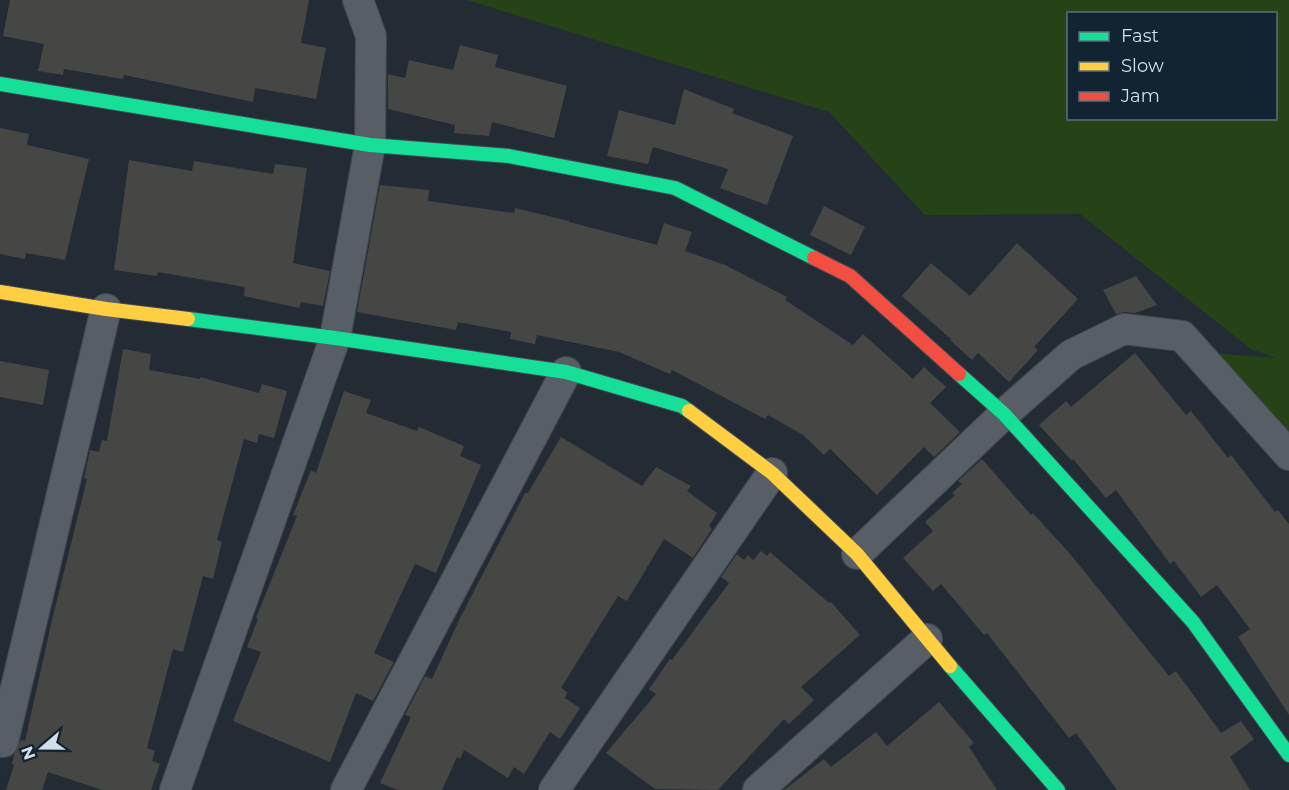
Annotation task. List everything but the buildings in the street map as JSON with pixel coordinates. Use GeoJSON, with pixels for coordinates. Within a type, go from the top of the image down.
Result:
{"type":"FeatureCollection","features":[{"type":"Feature","properties":{"kind":"street"},"geometry":{"type":"LineString","coordinates":[[175,790],[335,338],[370,145],[371,36],[358,0]]}},
{"type":"Feature","properties":{"kind":"street"},"geometry":{"type":"LineString","coordinates":[[0,84],[370,145],[509,156],[675,188],[850,276],[1004,414],[1193,622],[1289,755]]}},
{"type":"Feature","properties":{"kind":"street"},"geometry":{"type":"LineString","coordinates":[[0,292],[106,309],[335,338],[566,372],[682,406],[772,473],[856,554],[1058,790]]}},
{"type":"Feature","properties":{"kind":"street"},"geometry":{"type":"LineString","coordinates":[[0,741],[3,742],[106,309]]}},
{"type":"Feature","properties":{"kind":"street"},"geometry":{"type":"LineString","coordinates":[[856,554],[1004,414],[1071,356],[1124,329],[1182,336],[1289,455]]}},
{"type":"Feature","properties":{"kind":"street"},"geometry":{"type":"LineString","coordinates":[[346,790],[566,372]]}},
{"type":"Feature","properties":{"kind":"street"},"geometry":{"type":"LineString","coordinates":[[554,790],[772,473]]}},
{"type":"Feature","properties":{"kind":"street"},"geometry":{"type":"LineString","coordinates":[[758,790],[927,639]]}},
{"type":"Feature","properties":{"kind":"green space"},"geometry":{"type":"Polygon","coordinates":[[[467,0],[1289,0],[1289,432],[1210,353],[1277,358],[1251,349],[1080,214],[925,215],[829,112],[467,0]]]}},
{"type":"Feature","properties":{"kind":"traffic: fast"},"geometry":{"type":"LineString","coordinates":[[0,84],[370,145],[509,156],[675,188],[814,258]]}},
{"type":"Feature","properties":{"kind":"traffic: fast"},"geometry":{"type":"LineString","coordinates":[[188,319],[566,372],[682,406],[689,411]]}},
{"type":"Feature","properties":{"kind":"traffic: fast"},"geometry":{"type":"LineString","coordinates":[[959,374],[1004,414],[1193,622],[1289,755]]}},
{"type":"Feature","properties":{"kind":"traffic: fast"},"geometry":{"type":"LineString","coordinates":[[950,666],[1058,790]]}},
{"type":"Feature","properties":{"kind":"traffic: slow"},"geometry":{"type":"LineString","coordinates":[[0,292],[188,319]]}},
{"type":"Feature","properties":{"kind":"traffic: slow"},"geometry":{"type":"LineString","coordinates":[[689,411],[772,473],[857,554],[950,666]]}},
{"type":"Feature","properties":{"kind":"traffic: jam"},"geometry":{"type":"LineString","coordinates":[[814,258],[850,276],[959,374]]}}]}
